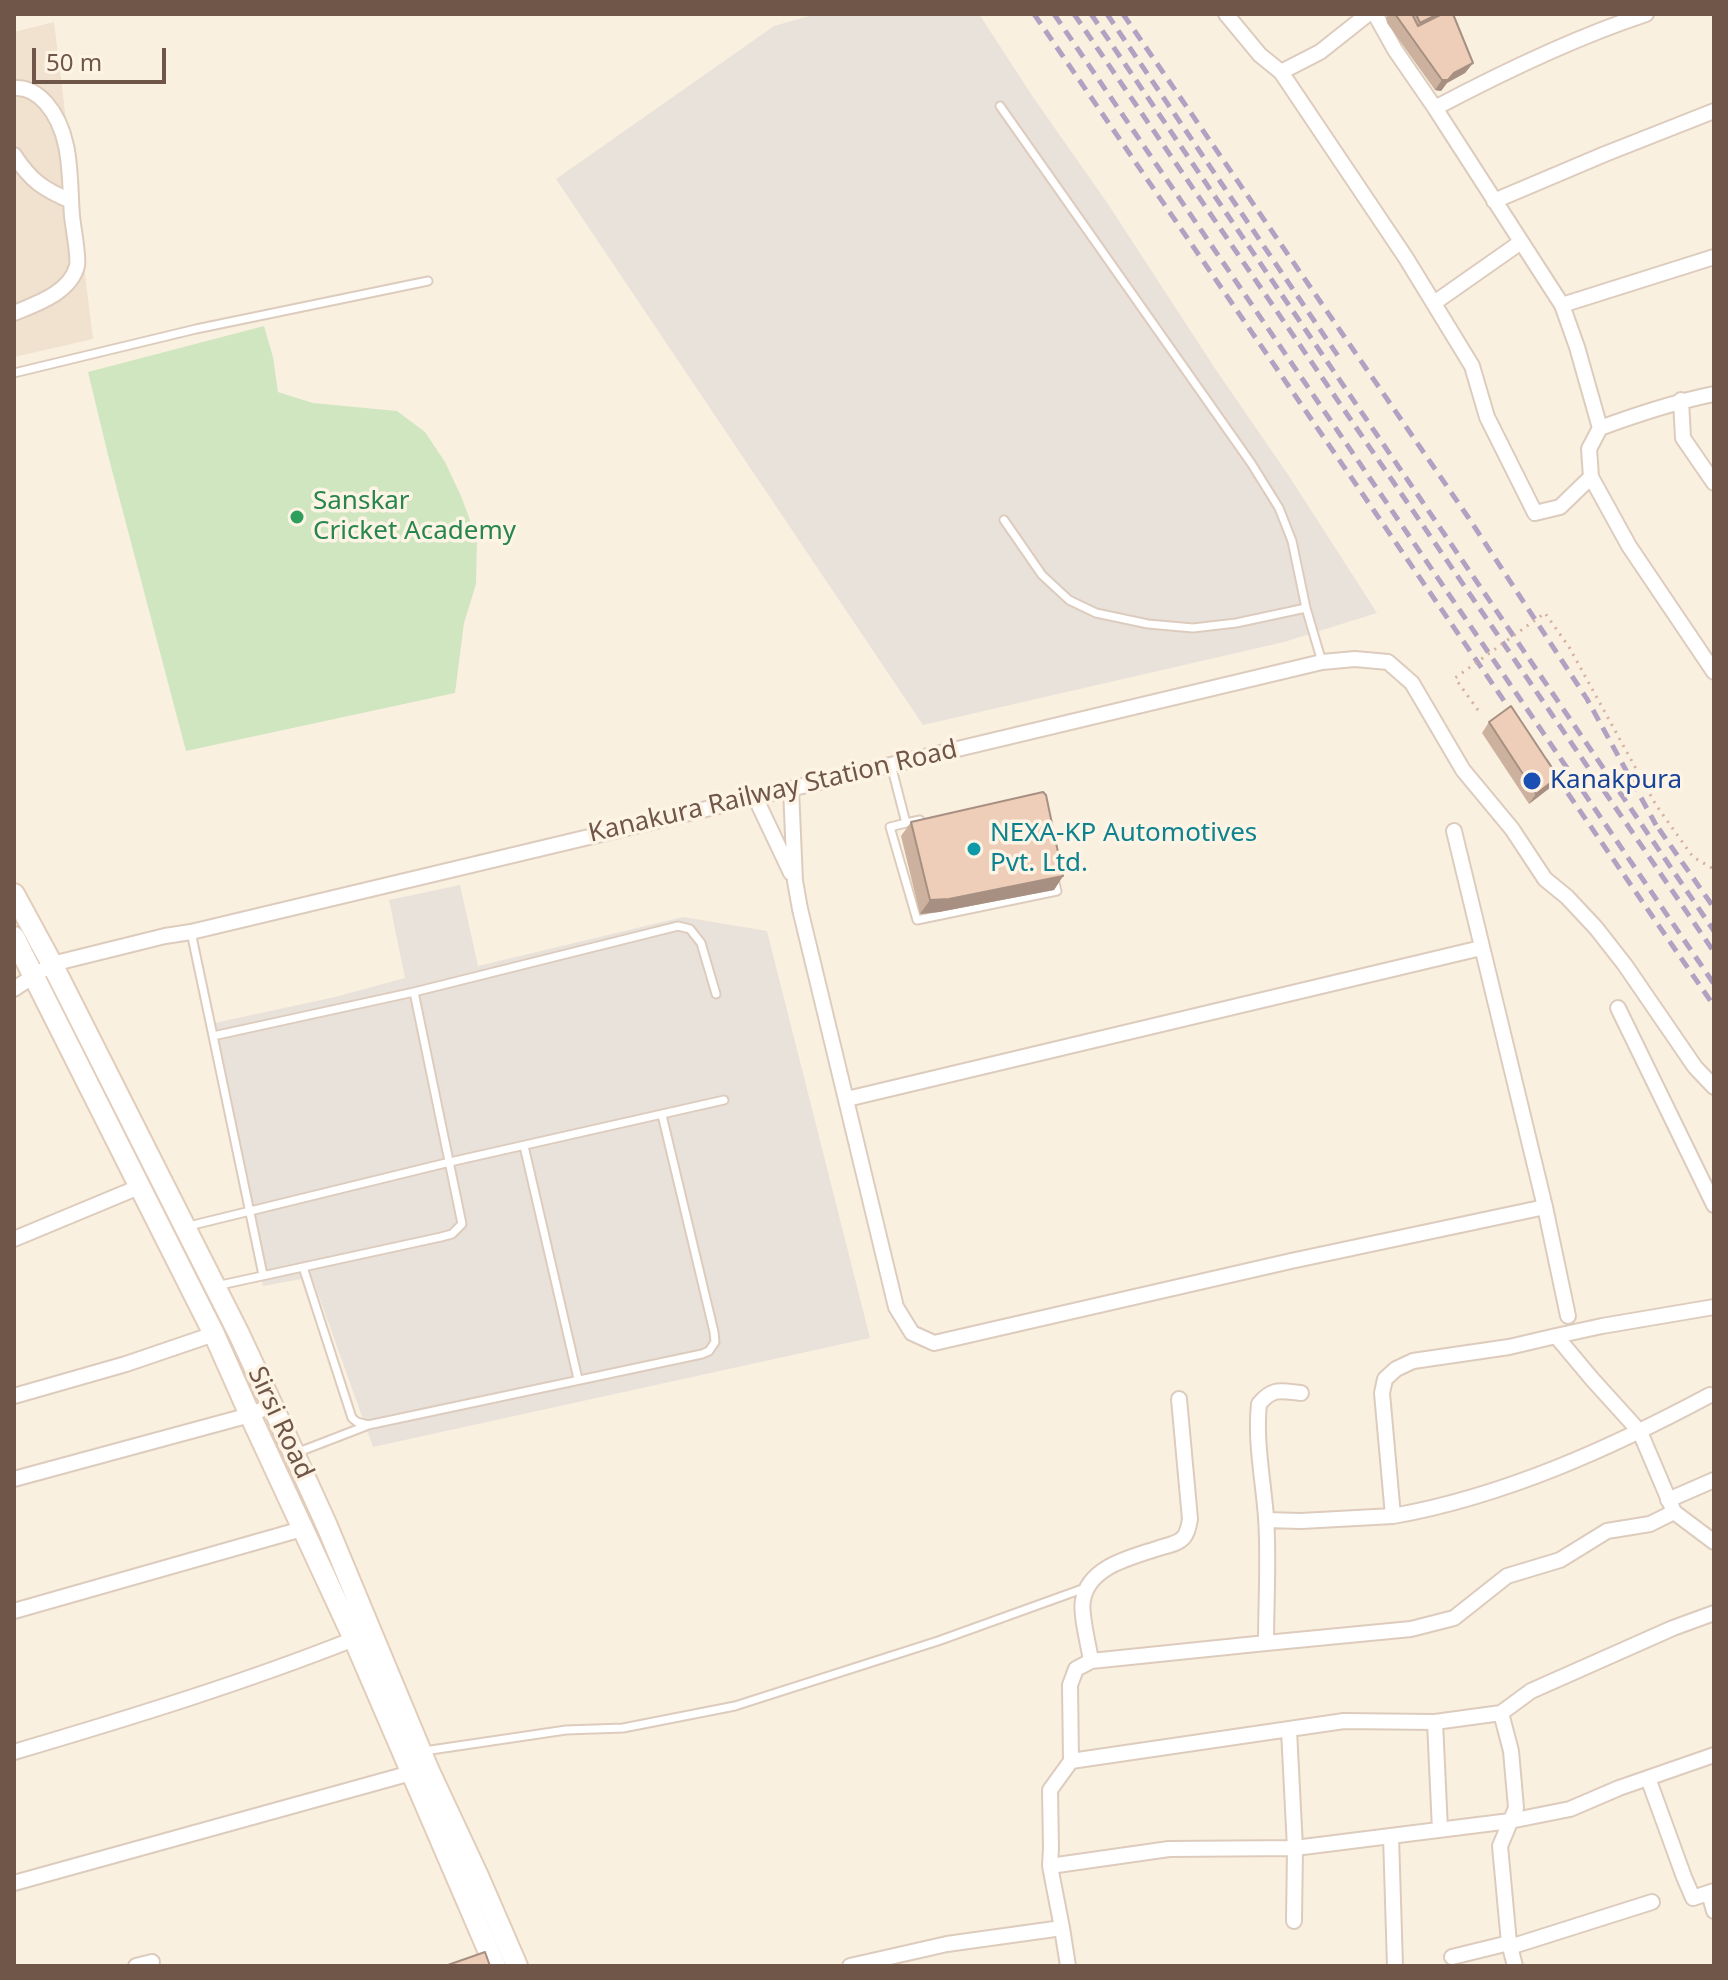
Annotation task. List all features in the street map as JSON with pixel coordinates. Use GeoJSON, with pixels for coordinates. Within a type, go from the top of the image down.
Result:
{"type":"FeatureCollection","features":[{"type":"Feature","properties":{"kind":"main road","name":"Sirsi Road"},"geometry":{"type":"LineString","coordinates":[[14,894],[52,964],[295,1453],[421,1751],[517,1966]]}},
{"type":"Feature","properties":{"kind":"main road","name":"Sirsi Road"},"geometry":{"type":"LineString","coordinates":[[14,937],[214,1334],[354,1639],[495,1966]]}},
{"type":"Feature","properties":{"kind":"street"},"geometry":{"type":"LineString","coordinates":[[1226,14],[1260,55],[1281,72],[1434,303],[1472,366],[1487,417],[1535,513],[1560,507],[1591,477]]}},
{"type":"Feature","properties":{"kind":"street"},"geometry":{"type":"LineString","coordinates":[[1281,72],[1320,52],[1368,14]]}},
{"type":"Feature","properties":{"kind":"street"},"geometry":{"type":"LineString","coordinates":[[1375,14],[1395,50],[1562,305],[1600,428]]}},
{"type":"Feature","properties":{"kind":"street"},"geometry":{"type":"LineString","coordinates":[[1435,108],[1557,48],[1646,14]]}},
{"type":"Feature","properties":{"kind":"street"},"geometry":{"type":"LineString","coordinates":[[14,88],[21,87],[39,95],[64,131],[77,266],[66,286],[47,299],[14,313]]}},
{"type":"Feature","properties":{"kind":"street"},"geometry":{"type":"LineString","coordinates":[[1494,201],[1714,111]]}},
{"type":"Feature","properties":{"kind":"street"},"geometry":{"type":"LineString","coordinates":[[14,155],[43,189],[71,201]]}},
{"type":"Feature","properties":{"kind":"street"},"geometry":{"type":"LineString","coordinates":[[1434,303],[1521,242]]}},
{"type":"Feature","properties":{"kind":"street"},"geometry":{"type":"LineString","coordinates":[[1562,305],[1714,257]]}},
{"type":"Feature","properties":{"kind":"street"},"geometry":{"type":"LineString","coordinates":[[1714,394],[1681,400],[1600,428],[1589,449],[1591,477],[1629,546],[1714,672]]}},
{"type":"Feature","properties":{"kind":"street"},"geometry":{"type":"LineString","coordinates":[[1681,400],[1683,438],[1714,483]]}},
{"type":"Feature","properties":{"kind":"street","name":"Kanakura Railway Station Road"},"geometry":{"type":"LineString","coordinates":[[14,989],[52,964],[1322,662],[1355,659],[1388,662],[1412,683],[1463,770],[1512,829],[1545,879],[1596,928],[1695,1067],[1714,1087]]}},
{"type":"Feature","properties":{"kind":"street"},"geometry":{"type":"LineString","coordinates":[[791,789],[795,881],[815,974],[896,1307],[912,1333],[934,1343],[1291,1261],[1545,1207]]}},
{"type":"Feature","properties":{"kind":"street"},"geometry":{"type":"LineString","coordinates":[[755,797],[795,881]]}},
{"type":"Feature","properties":{"kind":"street"},"geometry":{"type":"LineString","coordinates":[[1454,831],[1545,1207],[1568,1316]]}},
{"type":"Feature","properties":{"kind":"street"},"geometry":{"type":"LineString","coordinates":[[847,1099],[1481,948]]}},
{"type":"Feature","properties":{"kind":"street"},"geometry":{"type":"LineString","coordinates":[[1618,1008],[1714,1205]]}},
{"type":"Feature","properties":{"kind":"street"},"geometry":{"type":"LineString","coordinates":[[14,1239],[139,1187]]}},
{"type":"Feature","properties":{"kind":"street"},"geometry":{"type":"LineString","coordinates":[[1393,1516],[1382,1393],[1385,1379],[1396,1369],[1413,1361],[1509,1347],[1602,1326],[1714,1307]]}},
{"type":"Feature","properties":{"kind":"street"},"geometry":{"type":"LineString","coordinates":[[14,1396],[126,1364],[214,1334]]}},
{"type":"Feature","properties":{"kind":"street"},"geometry":{"type":"LineString","coordinates":[[1556,1336],[1640,1432],[1671,1506],[1714,1542]]}},
{"type":"Feature","properties":{"kind":"street"},"geometry":{"type":"LineString","coordinates":[[1266,1643],[1266,1520],[1259,1450],[1259,1404],[1267,1394],[1278,1390],[1301,1393]]}},
{"type":"Feature","properties":{"kind":"street"},"geometry":{"type":"LineString","coordinates":[[1266,1520],[1393,1516],[1430,1510],[1484,1495],[1640,1432],[1710,1395]]}},
{"type":"Feature","properties":{"kind":"street"},"geometry":{"type":"LineString","coordinates":[[1091,1661],[1082,1603],[1087,1587],[1098,1574],[1119,1561],[1174,1544],[1188,1530],[1190,1519],[1179,1399]]}},
{"type":"Feature","properties":{"kind":"street"},"geometry":{"type":"LineString","coordinates":[[14,1479],[250,1415],[272,1405]]}},
{"type":"Feature","properties":{"kind":"street"},"geometry":{"type":"LineString","coordinates":[[1068,1966],[1050,1866],[1050,1790],[1071,1761],[1070,1685],[1076,1669],[1091,1661],[1411,1629],[1454,1618],[1507,1576],[1560,1560],[1607,1531],[1650,1524],[1671,1506],[1714,1480]]}},
{"type":"Feature","properties":{"kind":"street"},"geometry":{"type":"LineString","coordinates":[[14,1611],[302,1529]]}},
{"type":"Feature","properties":{"kind":"street"},"geometry":{"type":"LineString","coordinates":[[1071,1761],[1344,1721],[1435,1722],[1501,1713],[1531,1691],[1714,1613]]}},
{"type":"Feature","properties":{"kind":"street"},"geometry":{"type":"LineString","coordinates":[[14,1752],[286,1665],[354,1639]]}},
{"type":"Feature","properties":{"kind":"street"},"geometry":{"type":"LineString","coordinates":[[1501,1713],[1511,1751],[1516,1808],[1500,1846],[1515,1966]]}},
{"type":"Feature","properties":{"kind":"street"},"geometry":{"type":"LineString","coordinates":[[1435,1722],[1440,1830]]}},
{"type":"Feature","properties":{"kind":"street"},"geometry":{"type":"LineString","coordinates":[[1289,1730],[1295,1848],[1294,1921]]}},
{"type":"Feature","properties":{"kind":"street"},"geometry":{"type":"LineString","coordinates":[[1050,1866],[1169,1849],[1295,1848],[1510,1821],[1570,1809],[1714,1755]]}},
{"type":"Feature","properties":{"kind":"street"},"geometry":{"type":"LineString","coordinates":[[14,1883],[411,1773]]}},
{"type":"Feature","properties":{"kind":"street"},"geometry":{"type":"LineString","coordinates":[[1648,1778],[1693,1898],[1712,1892],[1714,1911]]}},
{"type":"Feature","properties":{"kind":"street"},"geometry":{"type":"LineString","coordinates":[[1391,1836],[1395,1966]]}},
{"type":"Feature","properties":{"kind":"street"},"geometry":{"type":"LineString","coordinates":[[1452,1957],[1510,1945],[1652,1902]]}},
{"type":"Feature","properties":{"kind":"street"},"geometry":{"type":"LineString","coordinates":[[850,1966],[947,1944],[1062,1928]]}},
{"type":"Feature","properties":{"kind":"street"},"geometry":{"type":"LineString","coordinates":[[136,1966],[152,1962]]}},
{"type":"Feature","properties":{"kind":"lane"},"geometry":{"type":"LineString","coordinates":[[1000,106],[1251,463],[1279,508],[1292,541],[1306,608],[1322,662]]}},
{"type":"Feature","properties":{"kind":"lane"},"geometry":{"type":"LineString","coordinates":[[14,373],[196,329],[428,281]]}},
{"type":"Feature","properties":{"kind":"lane"},"geometry":{"type":"LineString","coordinates":[[1004,520],[1042,575],[1069,600],[1096,613],[1148,624],[1193,628],[1236,623],[1306,608]]}},
{"type":"Feature","properties":{"kind":"lane"},"geometry":{"type":"LineString","coordinates":[[891,765],[906,823]]}},
{"type":"Feature","properties":{"kind":"lane"},"geometry":{"type":"LineString","coordinates":[[935,818],[890,827],[917,920],[1057,891],[1054,876]]}},
{"type":"Feature","properties":{"kind":"lane"},"geometry":{"type":"LineString","coordinates":[[213,1036],[414,992],[678,926],[690,929],[701,943],[716,994]]}},
{"type":"Feature","properties":{"kind":"lane"},"geometry":{"type":"LineString","coordinates":[[191,932],[263,1275]]}},
{"type":"Feature","properties":{"kind":"lane"},"geometry":{"type":"LineString","coordinates":[[213,1286],[452,1234],[462,1224],[414,992]]}},
{"type":"Feature","properties":{"kind":"lane"},"geometry":{"type":"LineString","coordinates":[[184,1227],[724,1100]]}},
{"type":"Feature","properties":{"kind":"lane"},"geometry":{"type":"LineString","coordinates":[[295,1453],[368,1425],[709,1351],[715,1342],[662,1115]]}},
{"type":"Feature","properties":{"kind":"lane"},"geometry":{"type":"LineString","coordinates":[[524,1146],[578,1379]]}},
{"type":"Feature","properties":{"kind":"lane"},"geometry":{"type":"LineString","coordinates":[[303,1267],[352,1418],[368,1425]]}},
{"type":"Feature","properties":{"kind":"lane"},"geometry":{"type":"LineString","coordinates":[[421,1751],[566,1730],[623,1728],[735,1706],[938,1641],[1087,1587]]}},
{"type":"Feature","properties":{"kind":"path"},"geometry":{"type":"LineString","coordinates":[[1478,710],[1455,678],[1545,613],[1569,647],[1656,805],[1693,857],[1712,868],[1714,866]]}},
{"type":"Feature","properties":{"kind":"shaded area"},"geometry":{"type":"Polygon","coordinates":[[[816,14],[979,14],[1289,476],[1377,613],[1284,642],[923,725],[556,179],[774,26],[816,14]]]}},
{"type":"Feature","properties":{"kind":"shaded area"},"geometry":{"type":"Polygon","coordinates":[[[54,22],[93,339],[14,357],[14,32],[54,22]]]}},
{"type":"Feature","properties":{"kind":"shaded area"},"geometry":{"type":"Polygon","coordinates":[[[460,885],[478,966],[683,917],[767,931],[870,1338],[373,1447],[312,1277],[263,1286],[210,1024],[335,997],[405,978],[389,900],[460,885]]]}},
{"type":"Feature","properties":{"kind":"green space","name":"Sanskar Cricket Academy"},"geometry":{"type":"Polygon","coordinates":[[[264,326],[278,392],[313,403],[397,411],[425,432],[445,462],[477,539],[476,584],[464,623],[455,693],[186,751],[88,372],[264,326]]]}},
{"type":"Feature","properties":{"kind":"building"},"geometry":{"type":"Polygon","coordinates":[[[1395,14],[1412,14],[1418,26],[1442,14],[1453,14],[1473,63],[1454,73],[1448,80],[1442,80],[1395,14]]]}},
{"type":"Feature","properties":{"kind":"building"},"geometry":{"type":"Polygon","coordinates":[[[1416,14],[1438,14],[1420,23],[1416,14]]]}},
{"type":"Feature","properties":{"kind":"building"},"geometry":{"type":"Polygon","coordinates":[[[1511,706],[1558,777],[1536,794],[1489,722],[1511,706]]]}},
{"type":"Feature","properties":{"kind":"building","name":"NEXA-KP Automotives Pvt. Ltd."},"geometry":{"type":"Polygon","coordinates":[[[1043,792],[1063,876],[930,900],[911,822],[1043,792]]]}},
{"type":"Feature","properties":{"kind":"building"},"geometry":{"type":"Polygon","coordinates":[[[485,1952],[490,1966],[445,1966],[485,1952]]]}},
{"type":"Feature","properties":{"kind":"railway"},"geometry":{"type":"LineString","coordinates":[[1034,14],[1522,727]]}},
{"type":"Feature","properties":{"kind":"railway"},"geometry":{"type":"LineString","coordinates":[[1054,14],[1714,984]]}},
{"type":"Feature","properties":{"kind":"railway"},"geometry":{"type":"LineString","coordinates":[[1074,14],[1714,952]]}},
{"type":"Feature","properties":{"kind":"railway"},"geometry":{"type":"LineString","coordinates":[[1091,14],[1714,931]]}},
{"type":"Feature","properties":{"kind":"railway"},"geometry":{"type":"LineString","coordinates":[[1107,14],[1338,356]]}},
{"type":"Feature","properties":{"kind":"railway"},"geometry":{"type":"LineString","coordinates":[[1123,14],[1468,517],[1587,699],[1656,825]]}},
{"type":"Feature","properties":{"kind":"railway"},"geometry":{"type":"LineString","coordinates":[[1545,760],[1714,1006]]}},
{"type":"Feature","properties":{"kind":"railway"},"geometry":{"type":"LineString","coordinates":[[1659,829],[1714,908]]}},
{"type":"Feature","properties":{"kind":"place","name":"Sanskar Cricket Academy"},"geometry":{"type":"Point","coordinates":[297,517]}},
{"type":"Feature","properties":{"kind":"place","name":"Kanakpura"},"geometry":{"type":"Point","coordinates":[1532,781]}},
{"type":"Feature","properties":{"kind":"place","name":"NEXA-KP Automotives Pvt. Ltd."},"geometry":{"type":"Point","coordinates":[974,849]}}]}
